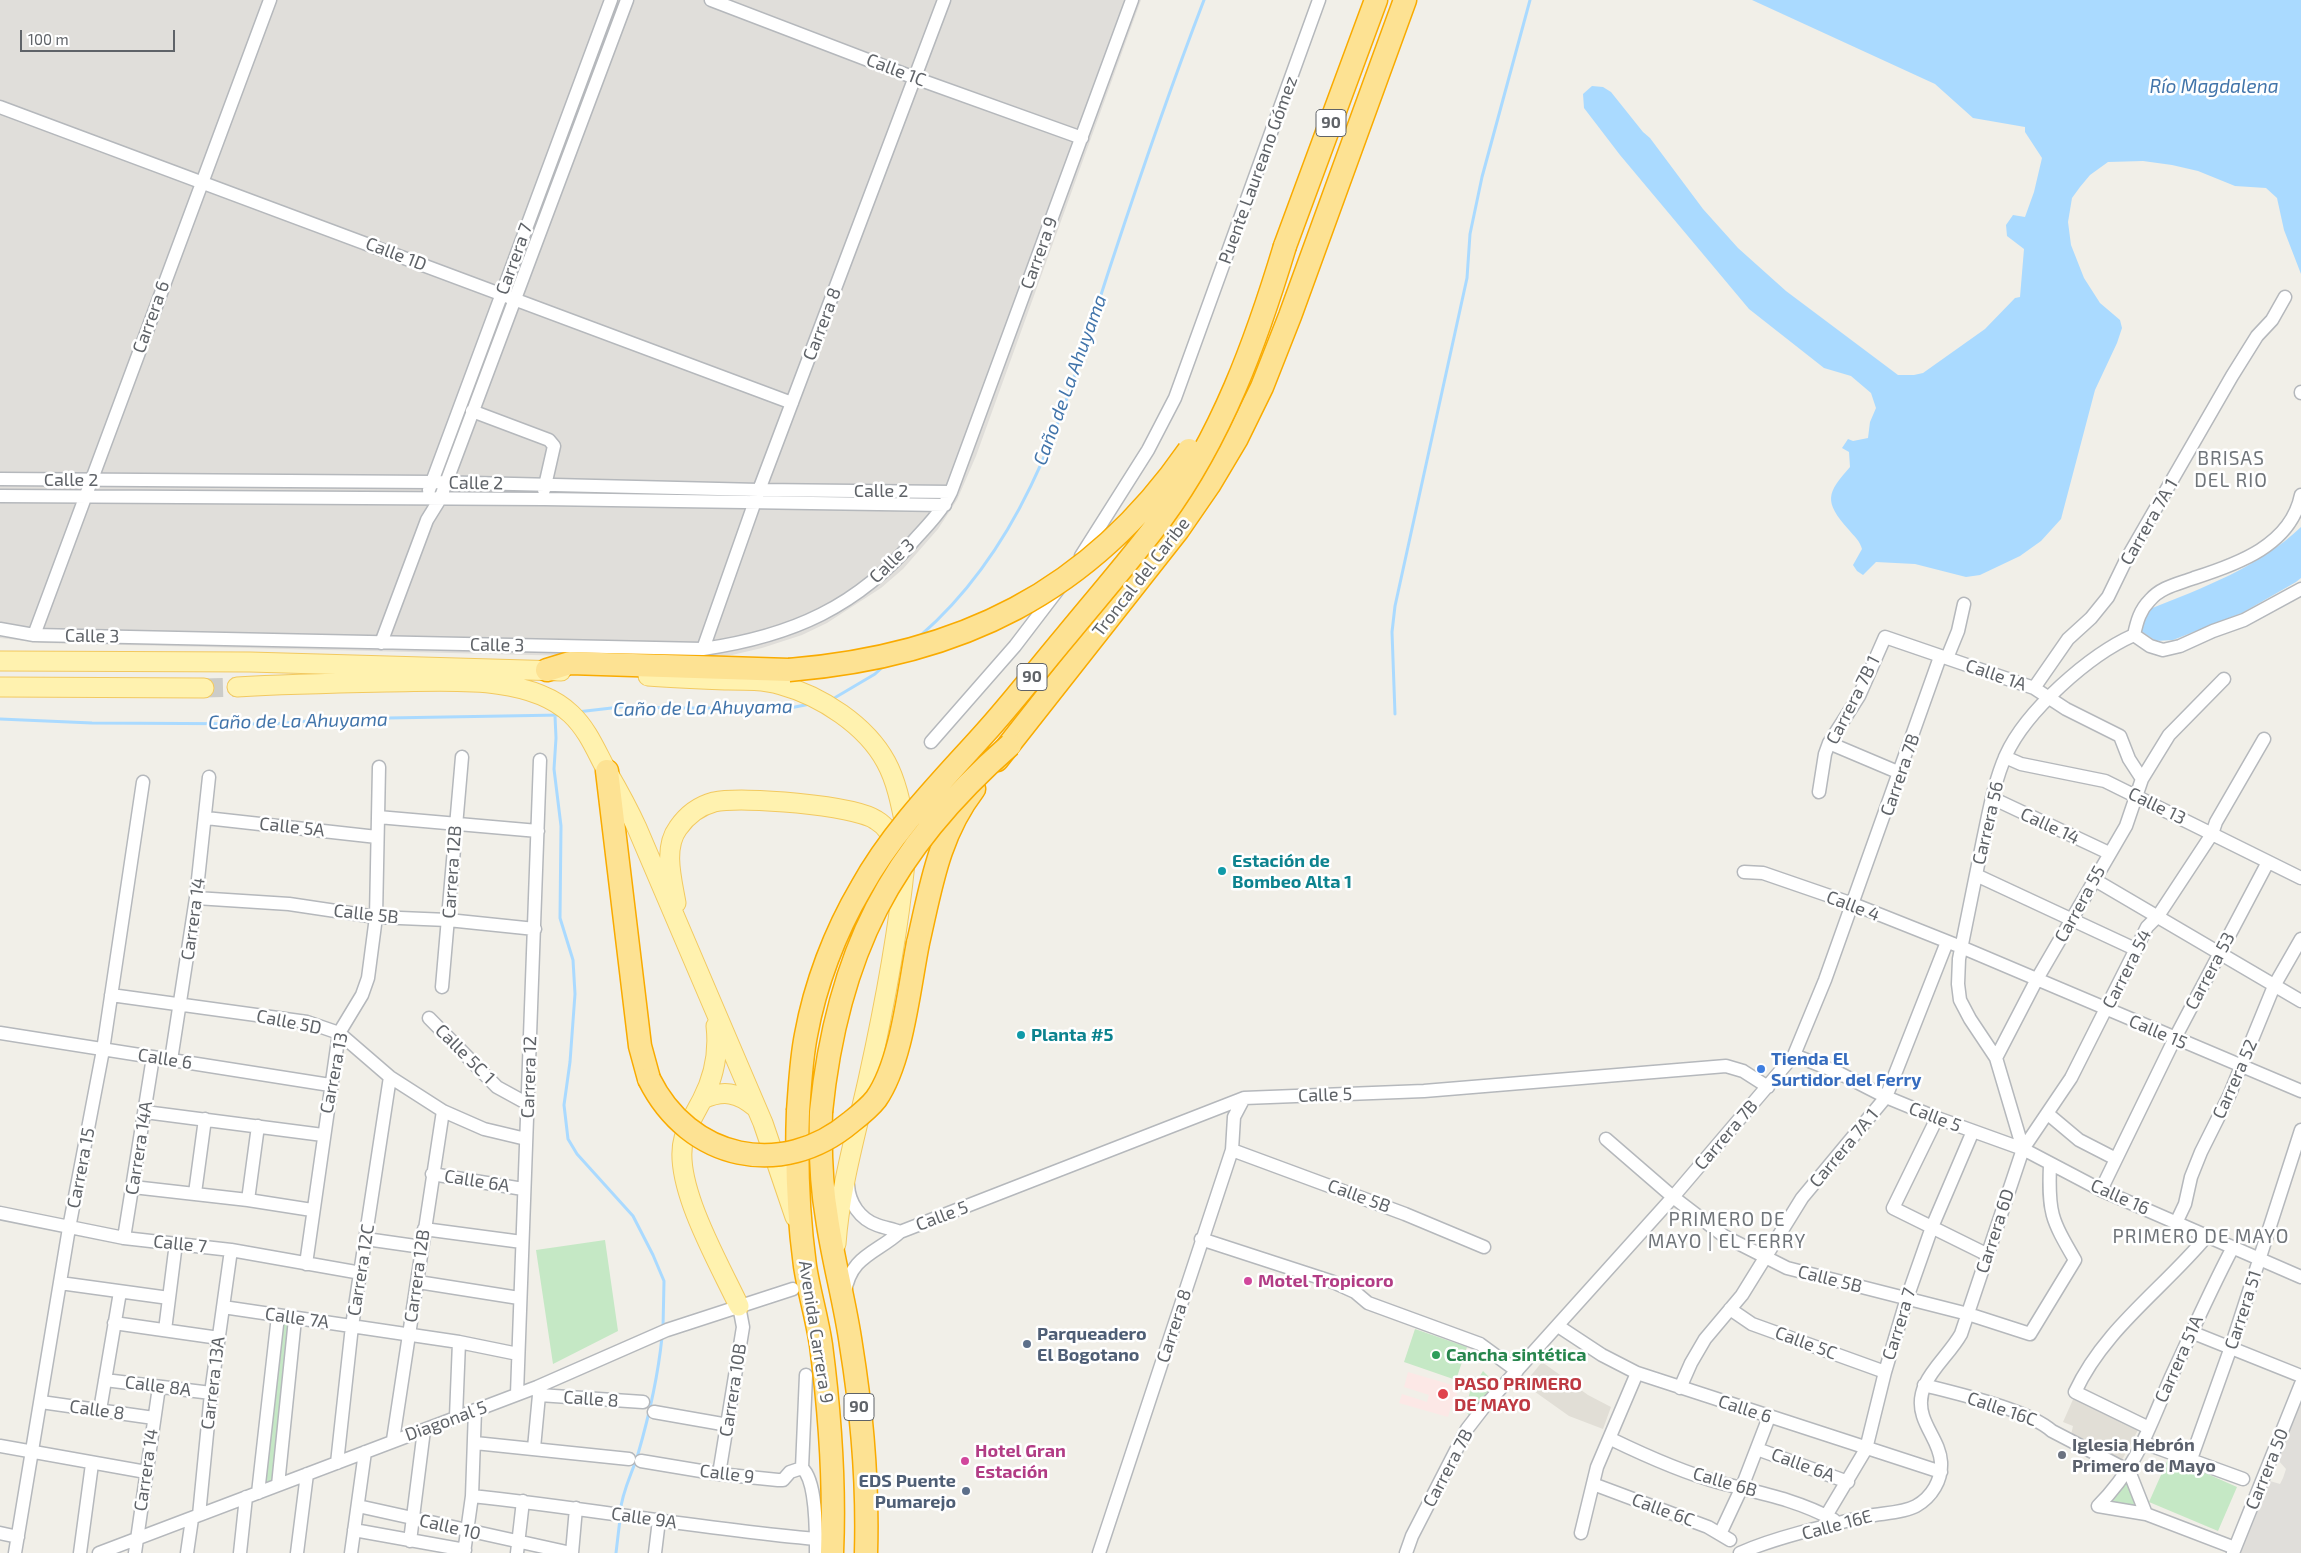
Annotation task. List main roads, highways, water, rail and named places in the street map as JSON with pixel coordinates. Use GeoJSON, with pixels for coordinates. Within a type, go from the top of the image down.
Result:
{"type":"FeatureCollection","features":[{"type":"Feature","properties":{"kind":"highway","name":"Troncal del Caribe"},"geometry":{"type":"LineString","coordinates":[[798,1111],[806,1035],[814,1001],[825,967],[861,888],[884,852],[930,792],[986,732],[1128,561],[1162,517],[1192,473],[1218,427],[1240,377],[1266,309],[1285,246],[1376,0]]}},
{"type":"Feature","properties":{"kind":"highway","name":"Troncal del Caribe"},"geometry":{"type":"LineString","coordinates":[[821,1112],[826,1065],[835,1019],[848,974],[865,931],[886,889],[911,850],[940,813],[972,779],[1010,745],[1178,530],[1209,486],[1237,438],[1262,387],[1290,316],[1405,0]]}},
{"type":"Feature","properties":{"kind":"highway"},"geometry":{"type":"LineString","coordinates":[[547,670],[570,663],[789,670],[837,665],[887,656],[965,632],[1034,599],[1072,574],[1107,546],[1159,491],[1206,424],[1231,374],[1255,312],[1285,246]]}},
{"type":"Feature","properties":{"kind":"highway"},"geometry":{"type":"LineString","coordinates":[[602,762],[640,1046],[649,1079],[662,1102],[689,1130],[724,1149],[750,1155],[778,1155],[805,1149],[831,1138],[865,1111],[883,1087],[893,1061],[939,856],[951,824],[963,804],[1010,745]]}},
{"type":"Feature","properties":{"kind":"highway","name":"Avenida Carrera 9"},"geometry":{"type":"LineString","coordinates":[[798,1111],[796,1176],[805,1266],[821,1343],[830,1426],[834,1510],[824,1546]]}},
{"type":"Feature","properties":{"kind":"highway","name":"Avenida Carrera 9"},"geometry":{"type":"LineString","coordinates":[[821,1112],[820,1135],[826,1216],[844,1301],[861,1424],[866,1483],[866,1553]]}},
{"type":"Feature","properties":{"kind":"main road"},"geometry":{"type":"LineString","coordinates":[[0,662],[250,662],[547,670],[755,681],[780,684],[803,693],[840,713],[866,737],[886,762],[899,799],[907,838],[900,915],[869,1077],[839,1213],[835,1263]]}},
{"type":"Feature","properties":{"kind":"main road"},"geometry":{"type":"LineString","coordinates":[[237,687],[317,683],[474,682],[510,686],[549,700],[570,713],[586,730],[620,792],[637,828],[763,1123],[796,1219],[805,1266]]}},
{"type":"Feature","properties":{"kind":"main road"},"geometry":{"type":"LineString","coordinates":[[0,687],[204,688]]}},
{"type":"Feature","properties":{"kind":"main road"},"geometry":{"type":"LineString","coordinates":[[680,930],[670,864],[671,850],[677,829],[696,809],[715,802],[761,800],[844,810],[875,818],[885,826],[905,862]]}},
{"type":"Feature","properties":{"kind":"main road"},"geometry":{"type":"LineString","coordinates":[[716,1016],[718,1044],[714,1072],[703,1099],[691,1118],[683,1140],[682,1166],[689,1197],[739,1306]]}},
{"type":"Feature","properties":{"kind":"main road"},"geometry":{"type":"LineString","coordinates":[[703,1099],[716,1093],[730,1093],[744,1098],[755,1107]]}},
{"type":"Feature","properties":{"kind":"water","name":"Río Magdalena"},"geometry":{"type":"Polygon","coordinates":[[[1752,0],[2301,0],[2301,274],[2284,230],[2277,198],[2266,188],[2235,186],[2198,171],[2143,161],[2108,162],[2090,175],[2072,198],[2068,222],[2071,245],[2084,278],[2100,303],[2120,320],[2122,328],[2095,390],[2061,519],[2041,541],[2020,556],[1980,575],[1966,577],[1915,564],[1876,562],[1863,575],[1857,571],[1853,565],[1862,549],[1861,546],[1835,512],[1831,497],[1836,484],[1850,467],[1849,452],[1842,448],[1848,439],[1853,441],[1868,438],[1870,422],[1876,408],[1871,393],[1851,376],[1824,368],[1749,309],[1620,155],[1584,108],[1583,94],[1592,86],[1603,87],[1611,92],[1650,138],[1703,209],[1738,248],[1786,291],[1898,375],[1923,373],[1985,329],[2015,298],[2020,297],[2024,249],[2007,236],[2006,225],[2013,215],[2025,217],[2034,192],[2042,158],[2025,132],[2025,127],[1973,118],[1935,84],[1752,0]]]}},
{"type":"Feature","properties":{"kind":"water"},"geometry":{"type":"Polygon","coordinates":[[[2301,527],[2301,578],[2296,582],[2242,613],[2173,640],[2156,641],[2141,631],[2144,617],[2150,609],[2210,584],[2249,565],[2285,541],[2301,527]]]}},
{"type":"Feature","properties":{"kind":"waterway","name":"Caño de La Ahuyama"},"geometry":{"type":"LineString","coordinates":[[920,636],[959,597],[991,555],[1019,510],[1042,463],[1079,363],[1145,162],[1204,0]]}},
{"type":"Feature","properties":{"kind":"waterway"},"geometry":{"type":"LineString","coordinates":[[1395,714],[1392,632],[1395,606],[1467,278],[1470,234],[1482,177],[1530,0]]}},
{"type":"Feature","properties":{"kind":"waterway","name":"Caño de La Ahuyama"},"geometry":{"type":"LineString","coordinates":[[831,700],[875,674],[886,664]]}},
{"type":"Feature","properties":{"kind":"waterway","name":"Caño de La Ahuyama"},"geometry":{"type":"LineString","coordinates":[[577,712],[629,706],[665,708],[790,708],[810,704]]}},
{"type":"Feature","properties":{"kind":"waterway","name":"Caño de La Ahuyama"},"geometry":{"type":"LineString","coordinates":[[0,719],[92,723],[274,724],[330,719],[561,715]]}},
{"type":"Feature","properties":{"kind":"waterway"},"geometry":{"type":"LineString","coordinates":[[555,716],[554,769],[561,826],[560,918],[573,960],[575,994],[570,1062],[564,1105],[568,1139],[577,1154],[633,1216],[653,1255],[664,1281],[663,1328]]}},
{"type":"Feature","properties":{"kind":"waterway"},"geometry":{"type":"LineString","coordinates":[[620,1513],[649,1411],[662,1337]]}},
{"type":"Feature","properties":{"kind":"waterway"},"geometry":{"type":"LineString","coordinates":[[616,1553],[620,1519]]}},
{"type":"Feature","properties":{"kind":"tunnel"},"geometry":{"type":"LineString","coordinates":[[204,688],[237,687]]}},
{"type":"Feature","properties":{"kind":"place","name":"Estación de Bombeo Alta 1"},"geometry":{"type":"Point","coordinates":[1222,871]}},
{"type":"Feature","properties":{"kind":"place","name":"Planta #5"},"geometry":{"type":"Point","coordinates":[1021,1035]}},
{"type":"Feature","properties":{"kind":"place","name":"Tienda El Surtidor del Ferry"},"geometry":{"type":"Point","coordinates":[1761,1069]}},
{"type":"Feature","properties":{"kind":"place","name":"Motel Tropicoro"},"geometry":{"type":"Point","coordinates":[1248,1281]}},
{"type":"Feature","properties":{"kind":"place","name":"Parqueadero El Bogotano"},"geometry":{"type":"Point","coordinates":[1027,1344]}},
{"type":"Feature","properties":{"kind":"place","name":"Cancha sintética"},"geometry":{"type":"Point","coordinates":[1436,1355]}},
{"type":"Feature","properties":{"kind":"place","name":"PASO PRIMERO DE MAYO"},"geometry":{"type":"Point","coordinates":[1443,1394]}},
{"type":"Feature","properties":{"kind":"place","name":"Iglesia Hebrón Primero de Mayo"},"geometry":{"type":"Point","coordinates":[2062,1455]}},
{"type":"Feature","properties":{"kind":"place","name":"Hotel Gran Estación"},"geometry":{"type":"Point","coordinates":[965,1461]}},
{"type":"Feature","properties":{"kind":"place","name":"EDS Puente Pumarejo"},"geometry":{"type":"Point","coordinates":[966,1491]}},
{"type":"Feature","properties":{"kind":"district","name":"BRISAS DEL RIO"},"geometry":{"type":"Point","coordinates":[2231,470]}},
{"type":"Feature","properties":{"kind":"district","name":"PRIMERO DE MAYO | EL FERRY"},"geometry":{"type":"Point","coordinates":[1727,1231]}},
{"type":"Feature","properties":{"kind":"district","name":"PRIMERO DE MAYO"},"geometry":{"type":"Point","coordinates":[2201,1237]}}]}
